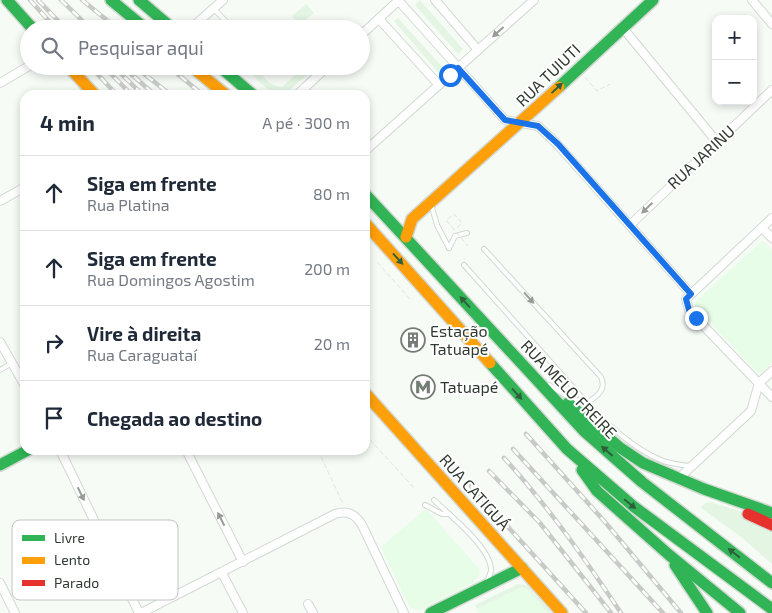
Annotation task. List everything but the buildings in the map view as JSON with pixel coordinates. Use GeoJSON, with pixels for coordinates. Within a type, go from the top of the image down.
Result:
{"type":"FeatureCollection","features":[{"type":"Feature","properties":{"kind":"main road"},"geometry":{"type":"LineString","coordinates":[[7,0],[25,20]]}},
{"type":"Feature","properties":{"kind":"main road"},"geometry":{"type":"LineString","coordinates":[[111,0],[135,20]]}},
{"type":"Feature","properties":{"kind":"main road"},"geometry":{"type":"LineString","coordinates":[[139,0],[162,20]]}},
{"type":"Feature","properties":{"kind":"main road","name":"RUA TUIUTI"},"geometry":{"type":"LineString","coordinates":[[406,237],[408,225],[412,219],[522,122],[653,0]]}},
{"type":"Feature","properties":{"kind":"main road"},"geometry":{"type":"LineString","coordinates":[[76,75],[90,90]]}},
{"type":"Feature","properties":{"kind":"main road"},"geometry":{"type":"LineString","coordinates":[[202,75],[220,90]]}},
{"type":"Feature","properties":{"kind":"main road"},"geometry":{"type":"LineString","coordinates":[[230,75],[247,90]]}},
{"type":"Feature","properties":{"kind":"main road","name":"RUA MELO FREIRE"},"geometry":{"type":"LineString","coordinates":[[370,199],[584,432],[642,482],[772,583]]}},
{"type":"Feature","properties":{"kind":"main road"},"geometry":{"type":"LineString","coordinates":[[370,229],[567,450],[597,491],[668,554],[740,613]]}},
{"type":"Feature","properties":{"kind":"main road","name":"RUA CATIGUÁ"},"geometry":{"type":"LineString","coordinates":[[370,399],[562,613]]}},
{"type":"Feature","properties":{"kind":"main road"},"geometry":{"type":"LineString","coordinates":[[555,400],[568,403],[619,446],[643,463],[675,478],[772,513]]}},
{"type":"Feature","properties":{"kind":"main road"},"geometry":{"type":"LineString","coordinates":[[567,450],[633,506],[772,609]]}},
{"type":"Feature","properties":{"kind":"main road"},"geometry":{"type":"LineString","coordinates":[[0,465],[20,454]]}},
{"type":"Feature","properties":{"kind":"main road"},"geometry":{"type":"LineString","coordinates":[[704,489],[725,505],[772,525]]}},
{"type":"Feature","properties":{"kind":"main road"},"geometry":{"type":"LineString","coordinates":[[668,554],[707,613]]}},
{"type":"Feature","properties":{"kind":"main road"},"geometry":{"type":"LineString","coordinates":[[431,613],[522,568]]}},
{"type":"Feature","properties":{"kind":"street"},"geometry":{"type":"LineString","coordinates":[[200,20],[223,0]]}},
{"type":"Feature","properties":{"kind":"street"},"geometry":{"type":"LineString","coordinates":[[370,27],[399,0],[505,120],[538,126],[558,144],[691,294]]}},
{"type":"Feature","properties":{"kind":"street"},"geometry":{"type":"LineString","coordinates":[[435,0],[478,50]]}},
{"type":"Feature","properties":{"kind":"street"},"geometry":{"type":"LineString","coordinates":[[370,147],[534,0]]}},
{"type":"Feature","properties":{"kind":"street"},"geometry":{"type":"LineString","coordinates":[[752,0],[772,24]]}},
{"type":"Feature","properties":{"kind":"street"},"geometry":{"type":"LineString","coordinates":[[378,19],[439,85]]}},
{"type":"Feature","properties":{"kind":"street"},"geometry":{"type":"LineString","coordinates":[[622,27],[717,142]]}},
{"type":"Feature","properties":{"kind":"street"},"geometry":{"type":"LineString","coordinates":[[0,83],[20,71]]}},
{"type":"Feature","properties":{"kind":"street"},"geometry":{"type":"LineString","coordinates":[[302,90],[318,75]]}},
{"type":"Feature","properties":{"kind":"street","name":"RUA JARINU"},"geometry":{"type":"LineString","coordinates":[[630,225],[772,90]]}},
{"type":"Feature","properties":{"kind":"street"},"geometry":{"type":"LineString","coordinates":[[0,201],[20,190]]}},
{"type":"Feature","properties":{"kind":"street"},"geometry":{"type":"LineString","coordinates":[[772,218],[686,299],[689,310],[772,397]]}},
{"type":"Feature","properties":{"kind":"street"},"geometry":{"type":"LineString","coordinates":[[762,228],[772,238]]}},
{"type":"Feature","properties":{"kind":"street"},"geometry":{"type":"LineString","coordinates":[[0,342],[20,377]]}},
{"type":"Feature","properties":{"kind":"street"},"geometry":{"type":"LineString","coordinates":[[675,478],[691,466],[751,411],[759,383],[772,370]]}},
{"type":"Feature","properties":{"kind":"street"},"geometry":{"type":"LineString","coordinates":[[62,455],[94,520]]}},
{"type":"Feature","properties":{"kind":"street"},"geometry":{"type":"LineString","coordinates":[[189,455],[243,562]]}},
{"type":"Feature","properties":{"kind":"street"},"geometry":{"type":"LineString","coordinates":[[178,594],[336,514],[347,512],[358,519],[404,613]]}},
{"type":"Feature","properties":{"kind":"street"},"geometry":{"type":"LineString","coordinates":[[222,573],[243,613]]}},
{"type":"Feature","properties":{"kind":"street"},"geometry":{"type":"LineString","coordinates":[[0,583],[15,613]]}},
{"type":"Feature","properties":{"kind":"street"},"geometry":{"type":"LineString","coordinates":[[134,600],[140,613],[167,600]]}},
{"type":"Feature","properties":{"kind":"street"},"geometry":{"type":"LineString","coordinates":[[308,604],[312,613]]}},
{"type":"Feature","properties":{"kind":"lane"},"geometry":{"type":"LineString","coordinates":[[213,9],[224,20]]}},
{"type":"Feature","properties":{"kind":"lane"},"geometry":{"type":"LineString","coordinates":[[430,202],[436,224],[449,248],[455,236],[467,233]]}},
{"type":"Feature","properties":{"kind":"lane"},"geometry":{"type":"LineString","coordinates":[[484,248],[601,377],[603,388],[597,396],[587,403]]}},
{"type":"Feature","properties":{"kind":"lane"},"geometry":{"type":"LineString","coordinates":[[464,265],[608,424],[629,441],[662,460],[691,466]]}},
{"type":"Feature","properties":{"kind":"lane"},"geometry":{"type":"LineString","coordinates":[[0,370],[12,363]]}},
{"type":"Feature","properties":{"kind":"lane"},"geometry":{"type":"LineString","coordinates":[[533,377],[570,398],[587,403]]}},
{"type":"Feature","properties":{"kind":"lane"},"geometry":{"type":"LineString","coordinates":[[608,424],[619,446]]}},
{"type":"Feature","properties":{"kind":"lane"},"geometry":{"type":"LineString","coordinates":[[662,460],[675,478]]}},
{"type":"Feature","properties":{"kind":"lane"},"geometry":{"type":"LineString","coordinates":[[434,500],[472,537],[486,554],[491,570],[486,587]]}},
{"type":"Feature","properties":{"kind":"lane"},"geometry":{"type":"LineString","coordinates":[[425,505],[442,514],[449,514]]}},
{"type":"Feature","properties":{"kind":"path"},"geometry":{"type":"LineString","coordinates":[[578,68],[595,90],[601,90],[610,84]]}},
{"type":"Feature","properties":{"kind":"path"},"geometry":{"type":"LineString","coordinates":[[457,228],[462,223],[454,214],[446,220],[468,246]]}},
{"type":"Feature","properties":{"kind":"path"},"geometry":{"type":"LineString","coordinates":[[377,262],[410,299]]}},
{"type":"Feature","properties":{"kind":"path"},"geometry":{"type":"LineString","coordinates":[[370,440],[415,489]]}},
{"type":"Feature","properties":{"kind":"path"},"geometry":{"type":"LineString","coordinates":[[320,455],[347,512]]}},
{"type":"Feature","properties":{"kind":"shaded area"},"geometry":{"type":"Polygon","coordinates":[[[420,0],[463,49],[458,54],[415,5],[420,0]]]}},
{"type":"Feature","properties":{"kind":"shaded area"},"geometry":{"type":"Polygon","coordinates":[[[306,4],[314,13],[305,20],[295,20],[292,16],[306,4]]]}},
{"type":"Feature","properties":{"kind":"shaded area"},"geometry":{"type":"Polygon","coordinates":[[[398,18],[443,68],[438,72],[394,21],[398,18]]]}},
{"type":"Feature","properties":{"kind":"shaded area"},"geometry":{"type":"Polygon","coordinates":[[[252,75],[262,75],[273,85],[282,87],[295,75],[306,75],[290,90],[270,90],[252,75]]]}},
{"type":"Feature","properties":{"kind":"shaded area"},"geometry":{"type":"Polygon","coordinates":[[[762,241],[772,250],[772,363],[762,372],[758,373],[695,306],[695,302],[762,241]]]}},
{"type":"Feature","properties":{"kind":"shaded area"},"geometry":{"type":"Polygon","coordinates":[[[710,502],[772,521],[772,564],[740,536],[701,508],[705,503],[710,502]]]}},
{"type":"Feature","properties":{"kind":"shaded area"},"geometry":{"type":"Polygon","coordinates":[[[426,509],[480,570],[478,577],[473,583],[420,610],[410,608],[381,547],[426,509]]]}},
{"type":"Feature","properties":{"kind":"shaded area"},"geometry":{"type":"Polygon","coordinates":[[[518,584],[527,585],[552,613],[548,613],[528,589],[522,587],[477,609],[475,605],[518,584]]]}},
{"type":"Feature","properties":{"kind":"shaded area"},"geometry":{"type":"Polygon","coordinates":[[[522,587],[528,589],[548,613],[479,613],[477,609],[522,587]]]}},
{"type":"Feature","properties":{"kind":"railway"},"geometry":{"type":"LineString","coordinates":[[30,0],[48,20]]}},
{"type":"Feature","properties":{"kind":"railway"},"geometry":{"type":"LineString","coordinates":[[38,0],[57,20]]}},
{"type":"Feature","properties":{"kind":"railway"},"geometry":{"type":"LineString","coordinates":[[61,0],[82,20]]}},
{"type":"Feature","properties":{"kind":"railway"},"geometry":{"type":"LineString","coordinates":[[82,0],[107,20]]}},
{"type":"Feature","properties":{"kind":"railway"},"geometry":{"type":"LineString","coordinates":[[98,75],[112,90]]}},
{"type":"Feature","properties":{"kind":"railway"},"geometry":{"type":"LineString","coordinates":[[112,75],[127,90]]}},
{"type":"Feature","properties":{"kind":"railway"},"geometry":{"type":"LineString","coordinates":[[122,75],[138,90]]}},
{"type":"Feature","properties":{"kind":"railway"},"geometry":{"type":"LineString","coordinates":[[132,75],[149,90]]}},
{"type":"Feature","properties":{"kind":"railway"},"geometry":{"type":"LineString","coordinates":[[145,75],[165,90]]}},
{"type":"Feature","properties":{"kind":"railway"},"geometry":{"type":"LineString","coordinates":[[179,75],[197,90]]}},
{"type":"Feature","properties":{"kind":"railway"},"geometry":{"type":"LineString","coordinates":[[526,434],[605,522],[681,613]]}},
{"type":"Feature","properties":{"kind":"railway"},"geometry":{"type":"LineString","coordinates":[[513,449],[663,613]]}},
{"type":"Feature","properties":{"kind":"railway"},"geometry":{"type":"LineString","coordinates":[[504,458],[566,533],[621,613]]}},
{"type":"Feature","properties":{"kind":"railway"},"geometry":{"type":"LineString","coordinates":[[489,471],[540,523],[611,613]]}},
{"type":"Feature","properties":{"kind":"railway"},"geometry":{"type":"LineString","coordinates":[[471,486],[586,613]]}},
{"type":"Feature","properties":{"kind":"traffic: fast"},"geometry":{"type":"LineString","coordinates":[[7,0],[25,20]]}},
{"type":"Feature","properties":{"kind":"traffic: fast"},"geometry":{"type":"LineString","coordinates":[[111,0],[135,20]]}},
{"type":"Feature","properties":{"kind":"traffic: fast"},"geometry":{"type":"LineString","coordinates":[[139,0],[162,20]]}},
{"type":"Feature","properties":{"kind":"traffic: fast"},"geometry":{"type":"LineString","coordinates":[[559,87],[653,0]]}},
{"type":"Feature","properties":{"kind":"traffic: fast"},"geometry":{"type":"LineString","coordinates":[[230,75],[247,90]]}},
{"type":"Feature","properties":{"kind":"traffic: fast"},"geometry":{"type":"LineString","coordinates":[[370,199],[584,431],[642,482],[772,583]]}},
{"type":"Feature","properties":{"kind":"traffic: fast"},"geometry":{"type":"LineString","coordinates":[[490,363],[567,449],[633,506],[772,609]]}},
{"type":"Feature","properties":{"kind":"traffic: fast"},"geometry":{"type":"LineString","coordinates":[[568,403],[619,447],[643,463],[704,489],[772,513]]}},
{"type":"Feature","properties":{"kind":"traffic: fast"},"geometry":{"type":"LineString","coordinates":[[0,465],[20,454]]}},
{"type":"Feature","properties":{"kind":"traffic: fast"},"geometry":{"type":"LineString","coordinates":[[582,470],[597,491],[668,554],[740,613]]}},
{"type":"Feature","properties":{"kind":"traffic: fast"},"geometry":{"type":"LineString","coordinates":[[675,565],[707,613]]}},
{"type":"Feature","properties":{"kind":"traffic: fast"},"geometry":{"type":"LineString","coordinates":[[431,613],[522,568]]}},
{"type":"Feature","properties":{"kind":"traffic: slow"},"geometry":{"type":"LineString","coordinates":[[76,75],[90,90]]}},
{"type":"Feature","properties":{"kind":"traffic: slow"},"geometry":{"type":"LineString","coordinates":[[202,75],[220,90]]}},
{"type":"Feature","properties":{"kind":"traffic: slow"},"geometry":{"type":"LineString","coordinates":[[406,237],[412,219],[559,87]]}},
{"type":"Feature","properties":{"kind":"traffic: slow"},"geometry":{"type":"LineString","coordinates":[[370,229],[490,363]]}},
{"type":"Feature","properties":{"kind":"traffic: slow"},"geometry":{"type":"LineString","coordinates":[[370,399],[562,613]]}},
{"type":"Feature","properties":{"kind":"traffic: jam"},"geometry":{"type":"LineString","coordinates":[[748,514],[772,525]]}},
{"type":"Feature","properties":{"kind":"place","name":"Estação Tatuapé"},"geometry":{"type":"Point","coordinates":[413,340]}},
{"type":"Feature","properties":{"kind":"place","name":"Tatuapé"},"geometry":{"type":"Point","coordinates":[423,387]}},
{"type":"Feature","properties":{"kind":"route"},"geometry":{"type":"LineString","coordinates":[[450,75],[458,68],[505,120],[538,126],[558,144],[691,294],[686,299],[689,310],[696,318]]}}]}
